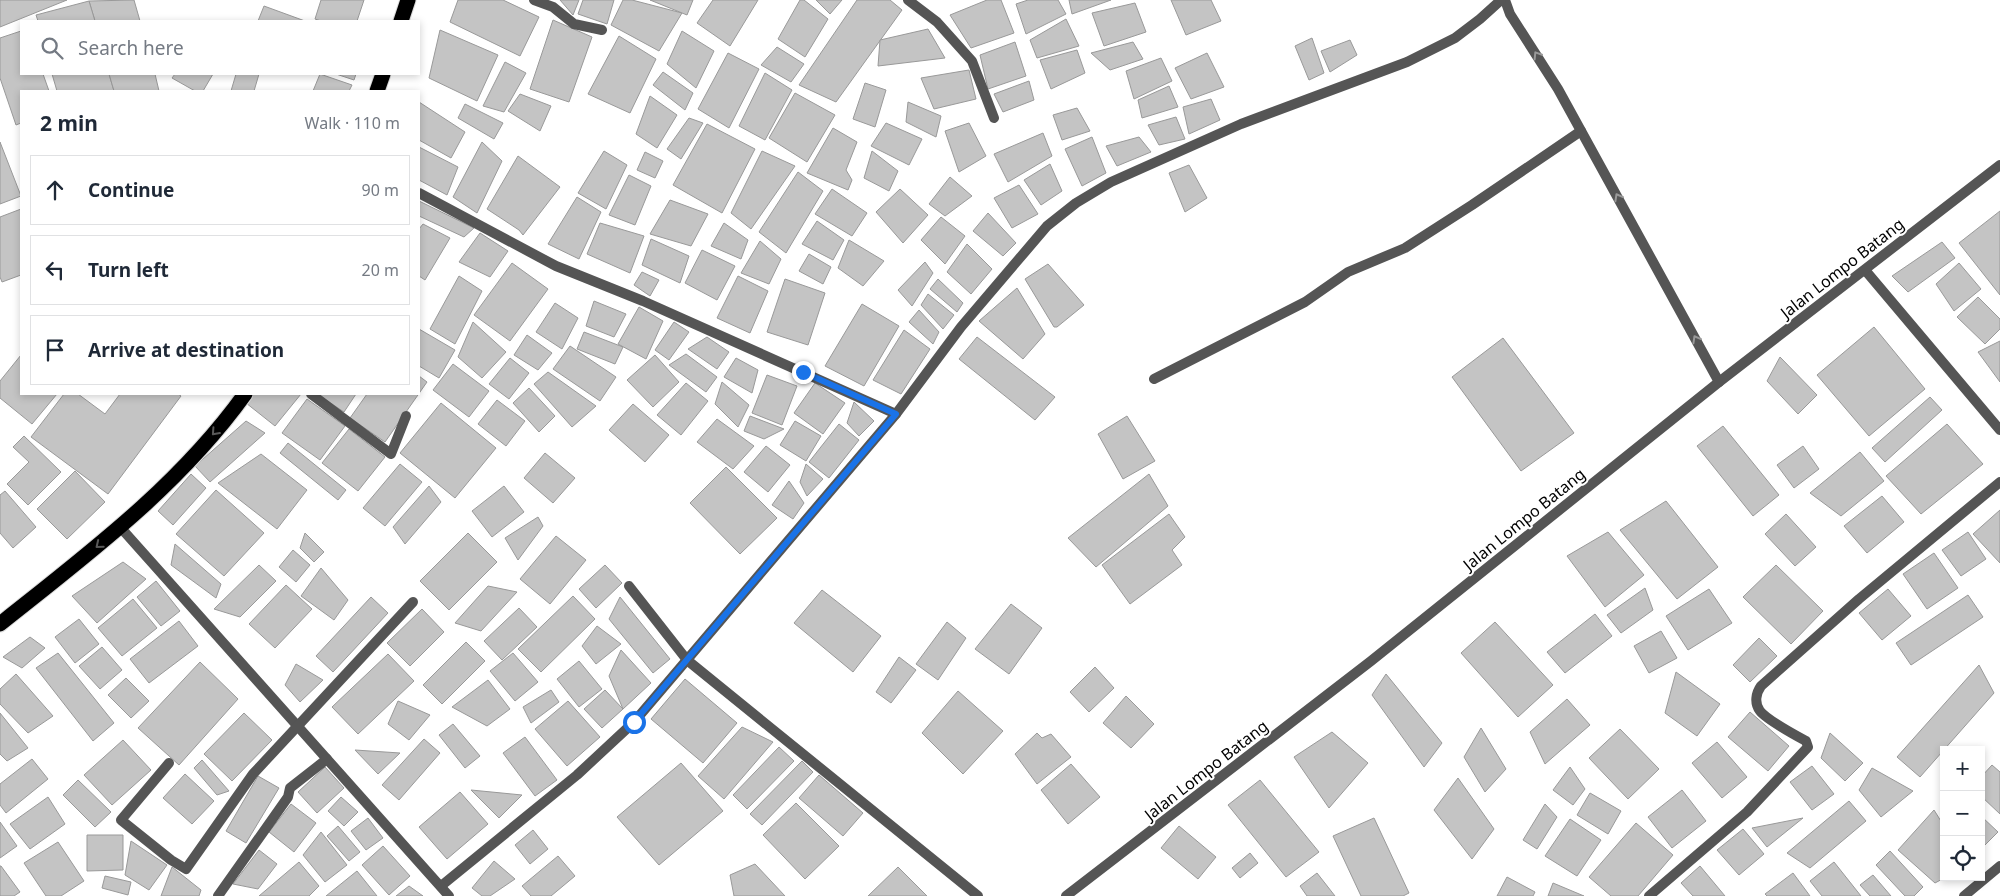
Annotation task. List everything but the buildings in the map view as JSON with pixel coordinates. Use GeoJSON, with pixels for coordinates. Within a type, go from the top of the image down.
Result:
{"type":"FeatureCollection","features":[{"type":"Feature","properties":{"kind":"highway"},"geometry":{"type":"LineString","coordinates":[[401,20],[408,0]]}},
{"type":"Feature","properties":{"kind":"highway"},"geometry":{"type":"LineString","coordinates":[[377,90],[383,75]]}},
{"type":"Feature","properties":{"kind":"highway"},"geometry":{"type":"LineString","coordinates":[[0,624],[121,528],[187,463],[229,416],[244,395]]}},
{"type":"Feature","properties":{"kind":"street"},"geometry":{"type":"LineString","coordinates":[[534,0],[553,7],[574,24],[602,30]]}},
{"type":"Feature","properties":{"kind":"street"},"geometry":{"type":"LineString","coordinates":[[908,0],[937,22],[972,61],[994,118]]}},
{"type":"Feature","properties":{"kind":"street"},"geometry":{"type":"LineString","coordinates":[[441,886],[577,775],[634,722],[896,414],[961,327],[1047,226],[1076,203],[1111,182],[1241,124],[1408,62],[1455,38],[1501,0]]}},
{"type":"Feature","properties":{"kind":"street"},"geometry":{"type":"LineString","coordinates":[[1505,0],[1510,14],[1558,89],[1582,131],[1719,382]]}},
{"type":"Feature","properties":{"kind":"street"},"geometry":{"type":"LineString","coordinates":[[1154,379],[1305,302],[1348,272],[1405,248],[1582,131]]}},
{"type":"Feature","properties":{"kind":"street","name":"Jalan Lompo Batang"},"geometry":{"type":"LineString","coordinates":[[1066,896],[1372,661],[1719,382],[2000,165]]}},
{"type":"Feature","properties":{"kind":"street"},"geometry":{"type":"LineString","coordinates":[[420,194],[556,266],[643,301],[896,414]]}},
{"type":"Feature","properties":{"kind":"street"},"geometry":{"type":"LineString","coordinates":[[1865,270],[2000,430]]}},
{"type":"Feature","properties":{"kind":"street"},"geometry":{"type":"LineString","coordinates":[[312,395],[391,454],[406,416]]}},
{"type":"Feature","properties":{"kind":"street"},"geometry":{"type":"LineString","coordinates":[[1649,896],[1747,812],[1808,747],[1806,741],[1760,712],[1756,699],[1757,691],[1761,686],[1859,599],[2000,482]]}},
{"type":"Feature","properties":{"kind":"street"},"geometry":{"type":"LineString","coordinates":[[121,528],[449,896]]}},
{"type":"Feature","properties":{"kind":"street"},"geometry":{"type":"LineString","coordinates":[[629,586],[687,660],[978,896]]}},
{"type":"Feature","properties":{"kind":"street"},"geometry":{"type":"LineString","coordinates":[[169,763],[121,820],[171,860],[186,869],[253,774],[413,602]]}},
{"type":"Feature","properties":{"kind":"street"},"geometry":{"type":"LineString","coordinates":[[218,896],[288,796],[290,788],[327,759]]}},
{"type":"Feature","properties":{"kind":"street"},"geometry":{"type":"LineString","coordinates":[[1964,896],[2000,866]]}},
{"type":"Feature","properties":{"kind":"route"},"geometry":{"type":"LineString","coordinates":[[634,722],[896,414],[803,372]]}}]}
